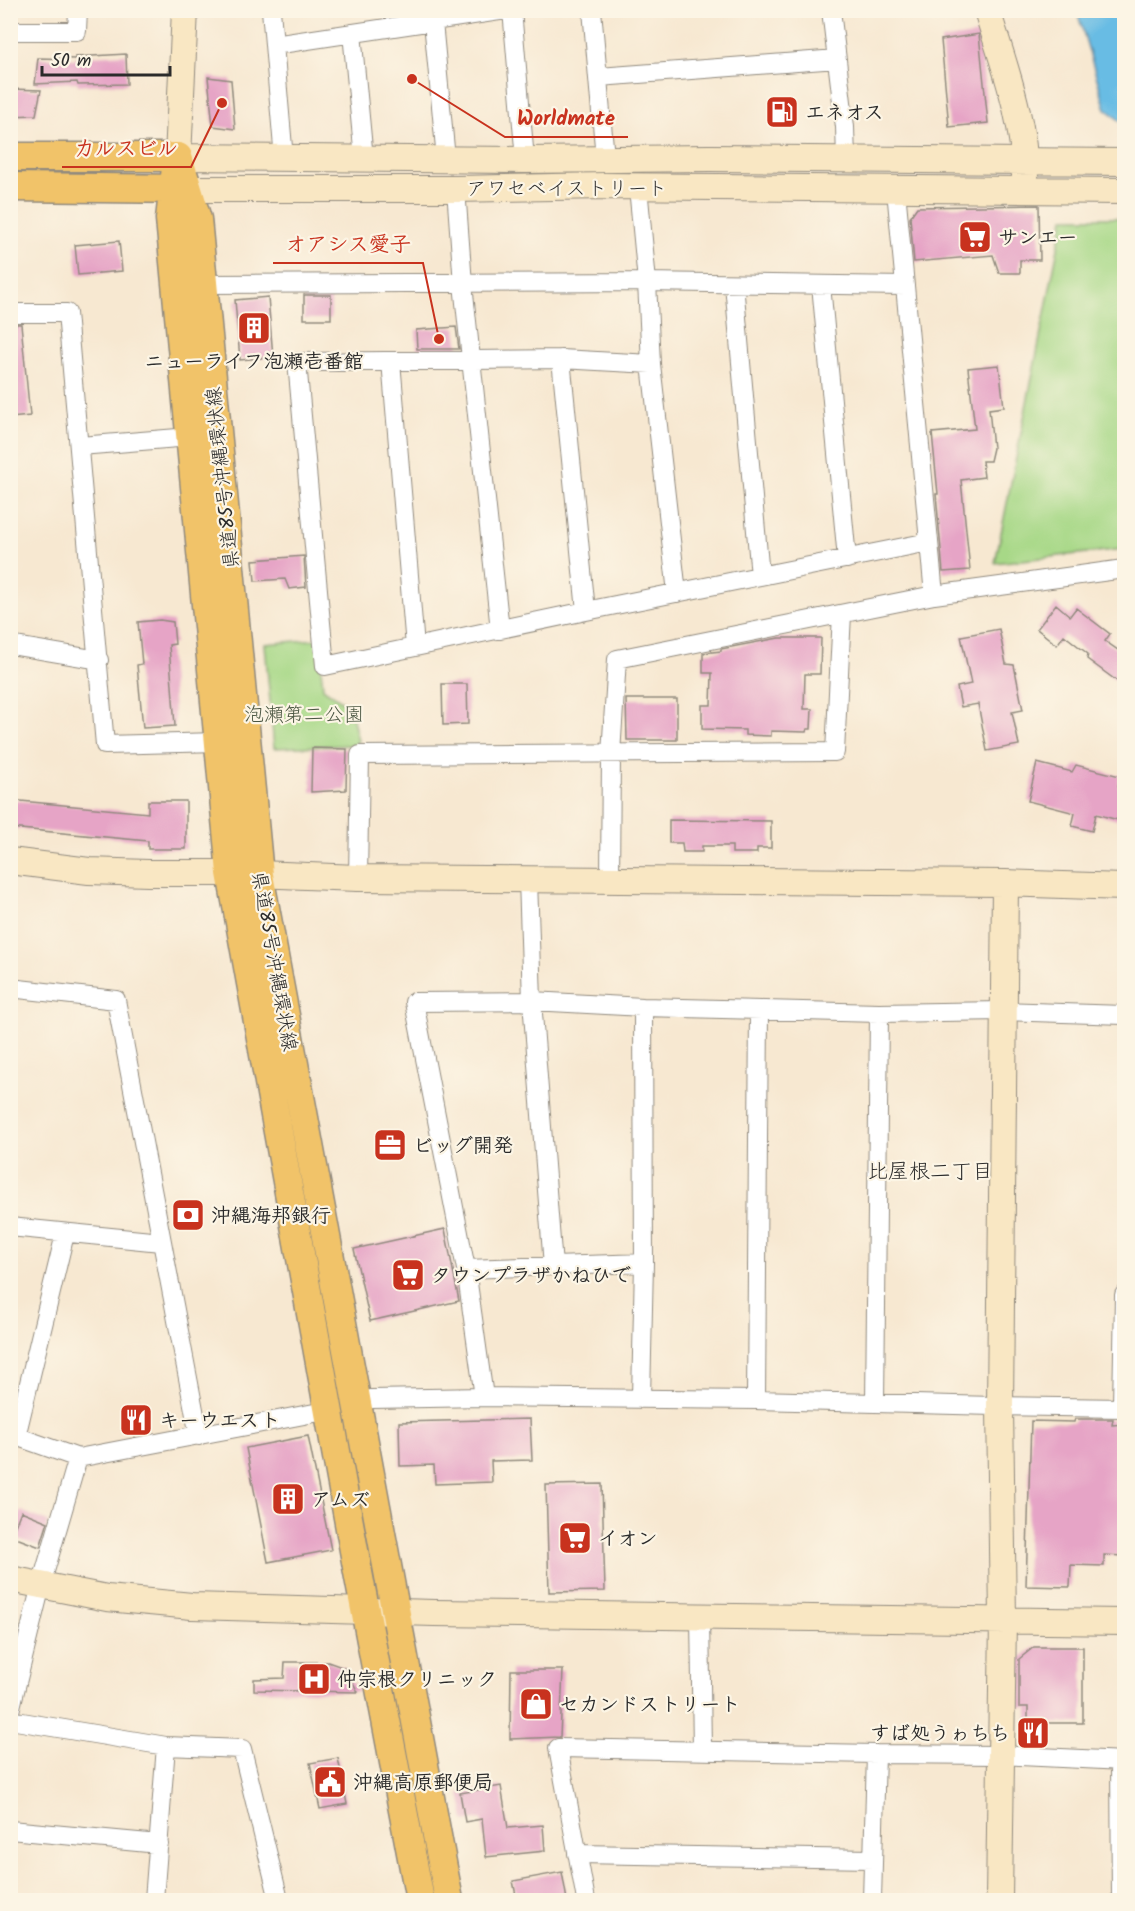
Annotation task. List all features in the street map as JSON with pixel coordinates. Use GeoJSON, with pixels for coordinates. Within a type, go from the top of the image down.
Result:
{"type":"FeatureCollection","features":[{"type":"Feature","properties":{"kind":"main road","name":"アワセベイストリート"},"geometry":{"type":"LineString","coordinates":[[10,158],[178,157]]}},
{"type":"Feature","properties":{"kind":"main road","name":"県道85号沖縄環状線"},"geometry":{"type":"LineString","coordinates":[[178,157],[181,189],[197,219],[259,874],[449,1900]]}},
{"type":"Feature","properties":{"kind":"main road","name":"アワセベイストリート"},"geometry":{"type":"LineString","coordinates":[[10,187],[181,189]]}},
{"type":"Feature","properties":{"kind":"main road","name":"県道85号沖縄環状線"},"geometry":{"type":"LineString","coordinates":[[181,189],[170,219],[231,873],[420,1900]]}},
{"type":"Feature","properties":{"kind":"street"},"geometry":{"type":"LineString","coordinates":[[10,31],[77,31],[78,10]]}},
{"type":"Feature","properties":{"kind":"street"},"geometry":{"type":"LineString","coordinates":[[178,157],[185,10]]}},
{"type":"Feature","properties":{"kind":"street"},"geometry":{"type":"LineString","coordinates":[[271,10],[284,159]]}},
{"type":"Feature","properties":{"kind":"street"},"geometry":{"type":"LineString","coordinates":[[274,45],[506,10]]}},
{"type":"Feature","properties":{"kind":"street"},"geometry":{"type":"LineString","coordinates":[[512,10],[525,160]]}},
{"type":"Feature","properties":{"kind":"street"},"geometry":{"type":"LineString","coordinates":[[592,10],[605,158]]}},
{"type":"Feature","properties":{"kind":"street"},"geometry":{"type":"LineString","coordinates":[[831,10],[845,127],[846,159]]}},
{"type":"Feature","properties":{"kind":"street"},"geometry":{"type":"LineString","coordinates":[[987,10],[1020,120],[1025,161],[1025,190]]}},
{"type":"Feature","properties":{"kind":"street"},"geometry":{"type":"LineString","coordinates":[[433,22],[446,159]]}},
{"type":"Feature","properties":{"kind":"street"},"geometry":{"type":"LineString","coordinates":[[352,33],[364,159]]}},
{"type":"Feature","properties":{"kind":"street"},"geometry":{"type":"LineString","coordinates":[[599,77],[837,59]]}},
{"type":"Feature","properties":{"kind":"street","name":"アワセベイストリート"},"geometry":{"type":"LineString","coordinates":[[178,157],[1125,162]]}},
{"type":"Feature","properties":{"kind":"street","name":"アワセベイストリート"},"geometry":{"type":"LineString","coordinates":[[181,189],[456,189],[605,186],[1125,191]]}},
{"type":"Feature","properties":{"kind":"street"},"geometry":{"type":"LineString","coordinates":[[638,187],[647,282],[651,364],[677,593]]}},
{"type":"Feature","properties":{"kind":"street"},"geometry":{"type":"LineString","coordinates":[[456,189],[463,284],[500,630]]}},
{"type":"Feature","properties":{"kind":"street"},"geometry":{"type":"LineString","coordinates":[[896,190],[934,596]]}},
{"type":"Feature","properties":{"kind":"street"},"geometry":{"type":"LineString","coordinates":[[203,284],[647,282],[905,286]]}},
{"type":"Feature","properties":{"kind":"street"},"geometry":{"type":"LineString","coordinates":[[734,284],[760,576]]}},
{"type":"Feature","properties":{"kind":"street"},"geometry":{"type":"LineString","coordinates":[[821,285],[847,559]]}},
{"type":"Feature","properties":{"kind":"street"},"geometry":{"type":"LineString","coordinates":[[10,313],[67,313],[105,745],[218,742]]}},
{"type":"Feature","properties":{"kind":"street"},"geometry":{"type":"LineString","coordinates":[[651,364],[561,359],[297,362],[326,666],[929,542]]}},
{"type":"Feature","properties":{"kind":"street"},"geometry":{"type":"LineString","coordinates":[[561,359],[586,611]]}},
{"type":"Feature","properties":{"kind":"street"},"geometry":{"type":"LineString","coordinates":[[391,361],[415,647]]}},
{"type":"Feature","properties":{"kind":"street"},"geometry":{"type":"LineString","coordinates":[[80,446],[190,437]]}},
{"type":"Feature","properties":{"kind":"street"},"geometry":{"type":"LineString","coordinates":[[610,881],[611,754],[617,659],[934,596],[1125,569]]}},
{"type":"Feature","properties":{"kind":"street"},"geometry":{"type":"LineString","coordinates":[[358,878],[360,755],[835,752],[842,614]]}},
{"type":"Feature","properties":{"kind":"street"},"geometry":{"type":"LineString","coordinates":[[10,645],[99,660]]}},
{"type":"Feature","properties":{"kind":"street"},"geometry":{"type":"LineString","coordinates":[[10,861],[89,871],[358,878],[1005,883],[1125,887]]}},
{"type":"Feature","properties":{"kind":"street"},"geometry":{"type":"LineString","coordinates":[[528,879],[532,1001],[553,1266]]}},
{"type":"Feature","properties":{"kind":"street"},"geometry":{"type":"LineString","coordinates":[[999,1900],[1003,1619],[1000,1407],[1005,883]]}},
{"type":"Feature","properties":{"kind":"street"},"geometry":{"type":"LineString","coordinates":[[10,988],[116,1000],[198,1436]]}},
{"type":"Feature","properties":{"kind":"street"},"geometry":{"type":"LineString","coordinates":[[484,1397],[466,1269],[414,1002],[532,1001],[643,1007],[879,1013],[1003,1011],[1125,1015]]}},
{"type":"Feature","properties":{"kind":"street"},"geometry":{"type":"LineString","coordinates":[[641,1398],[644,1263],[643,1007]]}},
{"type":"Feature","properties":{"kind":"street"},"geometry":{"type":"LineString","coordinates":[[756,1400],[759,1010]]}},
{"type":"Feature","properties":{"kind":"street"},"geometry":{"type":"LineString","coordinates":[[875,1403],[879,1013]]}},
{"type":"Feature","properties":{"kind":"street"},"geometry":{"type":"LineString","coordinates":[[10,1227],[160,1242]]}},
{"type":"Feature","properties":{"kind":"street"},"geometry":{"type":"LineString","coordinates":[[65,1234],[13,1436],[78,1458],[330,1410]]}},
{"type":"Feature","properties":{"kind":"street"},"geometry":{"type":"LineString","coordinates":[[466,1269],[644,1263]]}},
{"type":"Feature","properties":{"kind":"street"},"geometry":{"type":"LineString","coordinates":[[357,1401],[484,1397],[641,1398],[1000,1407],[1123,1407],[1125,1295]]}},
{"type":"Feature","properties":{"kind":"street"},"geometry":{"type":"LineString","coordinates":[[10,1712],[40,1585],[78,1458]]}},
{"type":"Feature","properties":{"kind":"street"},"geometry":{"type":"LineString","coordinates":[[10,1579],[107,1598],[192,1606],[395,1612],[1125,1622]]}},
{"type":"Feature","properties":{"kind":"street"},"geometry":{"type":"LineString","coordinates":[[700,1616],[702,1750]]}},
{"type":"Feature","properties":{"kind":"street"},"geometry":{"type":"LineString","coordinates":[[10,1720],[166,1746],[242,1749],[279,1900]]}},
{"type":"Feature","properties":{"kind":"street"},"geometry":{"type":"LineString","coordinates":[[154,1900],[166,1746]]}},
{"type":"Feature","properties":{"kind":"street"},"geometry":{"type":"LineString","coordinates":[[586,1900],[558,1748],[1000,1755],[1123,1761],[1121,1900]]}},
{"type":"Feature","properties":{"kind":"street"},"geometry":{"type":"LineString","coordinates":[[873,1900],[876,1754]]}},
{"type":"Feature","properties":{"kind":"street"},"geometry":{"type":"LineString","coordinates":[[10,1830],[159,1844]]}},
{"type":"Feature","properties":{"kind":"street"},"geometry":{"type":"LineString","coordinates":[[577,1854],[873,1859]]}},
{"type":"Feature","properties":{"kind":"green space"},"geometry":{"type":"Polygon","coordinates":[[[1064,218],[1124,218],[1124,549],[995,563],[1064,218]]]}},
{"type":"Feature","properties":{"kind":"green space","name":"泡瀬第二公園"},"geometry":{"type":"Polygon","coordinates":[[[318,639],[323,688],[350,707],[358,741],[354,745],[274,748],[265,644],[318,639]]]}},
{"type":"Feature","properties":{"kind":"water"},"geometry":{"type":"Polygon","coordinates":[[[1077,11],[1124,11],[1124,124],[1106,109],[1077,11]]]}},
{"type":"Feature","properties":{"kind":"building"},"geometry":{"type":"Polygon","coordinates":[[[979,34],[988,123],[949,127],[941,40],[979,34]]]}},
{"type":"Feature","properties":{"kind":"building"},"geometry":{"type":"Polygon","coordinates":[[[126,54],[127,84],[78,85],[77,82],[35,84],[38,58],[76,59],[75,57],[126,54]]]}},
{"type":"Feature","properties":{"kind":"building"},"geometry":{"type":"Polygon","coordinates":[[[208,77],[231,80],[235,129],[213,126],[208,77]]]}},
{"type":"Feature","properties":{"kind":"building"},"geometry":{"type":"Polygon","coordinates":[[[10,89],[41,90],[36,115],[10,116],[10,89]]]}},
{"type":"Feature","properties":{"kind":"building","name":"サンエー"},"geometry":{"type":"Polygon","coordinates":[[[1039,205],[1040,260],[1020,260],[1020,273],[999,273],[993,255],[914,262],[910,217],[917,207],[1039,205]]]}},
{"type":"Feature","properties":{"kind":"building"},"geometry":{"type":"Polygon","coordinates":[[[119,241],[122,271],[78,275],[75,245],[119,241]]]}},
{"type":"Feature","properties":{"kind":"building"},"geometry":{"type":"Polygon","coordinates":[[[304,295],[331,295],[331,319],[304,319],[304,295]]]}},
{"type":"Feature","properties":{"kind":"building","name":"ニューライフ泡瀬壱番館"},"geometry":{"type":"Polygon","coordinates":[[[268,297],[273,357],[240,360],[235,300],[268,297]]]}},
{"type":"Feature","properties":{"kind":"building"},"geometry":{"type":"Polygon","coordinates":[[[10,324],[21,324],[30,416],[10,418],[10,324]]]}},
{"type":"Feature","properties":{"kind":"building"},"geometry":{"type":"Polygon","coordinates":[[[456,327],[459,349],[417,349],[416,330],[456,327]]]}},
{"type":"Feature","properties":{"kind":"building"},"geometry":{"type":"Polygon","coordinates":[[[999,365],[1004,407],[989,409],[993,448],[990,461],[982,461],[984,477],[961,480],[970,570],[943,572],[932,433],[975,429],[968,368],[999,365]]]}},
{"type":"Feature","properties":{"kind":"building"},"geometry":{"type":"Polygon","coordinates":[[[304,556],[306,587],[289,589],[285,579],[255,581],[253,560],[304,556]]]}},
{"type":"Feature","properties":{"kind":"building"},"geometry":{"type":"Polygon","coordinates":[[[1056,604],[1070,616],[1076,608],[1110,634],[1105,641],[1125,655],[1125,687],[1087,659],[1088,654],[1064,635],[1057,645],[1037,629],[1056,604]]]}},
{"type":"Feature","properties":{"kind":"building"},"geometry":{"type":"Polygon","coordinates":[[[160,620],[173,622],[175,644],[169,645],[175,726],[143,728],[137,665],[142,664],[138,622],[160,620]]]}},
{"type":"Feature","properties":{"kind":"building"},"geometry":{"type":"Polygon","coordinates":[[[999,629],[1006,664],[1014,665],[1023,710],[1012,712],[1019,745],[987,751],[978,704],[961,707],[957,687],[971,684],[961,636],[999,629]]]}},
{"type":"Feature","properties":{"kind":"building"},"geometry":{"type":"Polygon","coordinates":[[[779,638],[821,638],[820,674],[805,674],[804,709],[812,709],[811,729],[807,729],[806,732],[771,731],[771,736],[745,735],[745,730],[702,729],[702,705],[711,705],[712,673],[703,673],[703,653],[779,638]]]}},
{"type":"Feature","properties":{"kind":"building"},"geometry":{"type":"Polygon","coordinates":[[[442,684],[467,684],[468,724],[443,725],[442,684]]]}},
{"type":"Feature","properties":{"kind":"building"},"geometry":{"type":"Polygon","coordinates":[[[626,699],[677,699],[677,740],[627,740],[626,699]]]}},
{"type":"Feature","properties":{"kind":"building"},"geometry":{"type":"Polygon","coordinates":[[[312,748],[347,749],[346,790],[311,792],[312,748]]]}},
{"type":"Feature","properties":{"kind":"building"},"geometry":{"type":"Polygon","coordinates":[[[1037,763],[1072,772],[1076,765],[1120,776],[1118,786],[1125,788],[1125,822],[1096,814],[1092,831],[1072,826],[1075,813],[1028,801],[1037,763]]]}},
{"type":"Feature","properties":{"kind":"building"},"geometry":{"type":"Polygon","coordinates":[[[10,800],[148,813],[148,801],[186,801],[186,849],[148,849],[148,841],[10,828],[10,800]]]}},
{"type":"Feature","properties":{"kind":"building"},"geometry":{"type":"Polygon","coordinates":[[[669,820],[771,821],[771,848],[757,848],[757,853],[732,853],[732,846],[702,846],[702,852],[683,852],[682,843],[669,843],[669,820]]]}},
{"type":"Feature","properties":{"kind":"building","name":"タウンプラザかねひで"},"geometry":{"type":"Polygon","coordinates":[[[445,1229],[459,1301],[370,1321],[354,1249],[445,1229]]]}},
{"type":"Feature","properties":{"kind":"building"},"geometry":{"type":"Polygon","coordinates":[[[530,1419],[532,1460],[491,1461],[492,1482],[435,1484],[434,1465],[400,1466],[399,1422],[530,1419]]]}},
{"type":"Feature","properties":{"kind":"building"},"geometry":{"type":"Polygon","coordinates":[[[1075,1419],[1113,1419],[1112,1425],[1125,1424],[1125,1556],[1104,1555],[1104,1566],[1071,1565],[1070,1587],[1026,1586],[1031,1421],[1074,1422],[1075,1419]]]}},
{"type":"Feature","properties":{"kind":"building","name":"アムズ"},"geometry":{"type":"Polygon","coordinates":[[[308,1436],[331,1550],[268,1562],[246,1448],[308,1436]]]}},
{"type":"Feature","properties":{"kind":"building","name":"イオン"},"geometry":{"type":"Polygon","coordinates":[[[602,1484],[605,1591],[549,1592],[546,1485],[602,1484]]]}},
{"type":"Feature","properties":{"kind":"building"},"geometry":{"type":"Polygon","coordinates":[[[21,1511],[48,1522],[40,1547],[11,1536],[21,1511]]]}},
{"type":"Feature","properties":{"kind":"building"},"geometry":{"type":"Polygon","coordinates":[[[1034,1647],[1083,1647],[1083,1723],[1047,1723],[1047,1745],[1028,1745],[1028,1707],[1019,1707],[1019,1659],[1034,1647]]]}},
{"type":"Feature","properties":{"kind":"building"},"geometry":{"type":"Polygon","coordinates":[[[285,1662],[328,1662],[345,1668],[358,1692],[254,1690],[254,1679],[284,1678],[285,1662]]]}},
{"type":"Feature","properties":{"kind":"building","name":"セカンドストリート"},"geometry":{"type":"Polygon","coordinates":[[[511,1670],[563,1670],[560,1737],[510,1739],[511,1670]]]}},
{"type":"Feature","properties":{"kind":"building"},"geometry":{"type":"Polygon","coordinates":[[[338,1758],[347,1804],[320,1809],[310,1763],[338,1758]]]}},
{"type":"Feature","properties":{"kind":"building"},"geometry":{"type":"Polygon","coordinates":[[[501,1786],[508,1828],[543,1825],[545,1851],[486,1857],[482,1819],[465,1822],[460,1793],[501,1786]]]}},
{"type":"Feature","properties":{"kind":"building"},"geometry":{"type":"Polygon","coordinates":[[[562,1872],[567,1900],[517,1900],[513,1881],[562,1872]]]}},
{"type":"Feature","properties":{"kind":"place","name":"Worldmate"},"geometry":{"type":"Point","coordinates":[412,79]}},
{"type":"Feature","properties":{"kind":"place","name":"カルスビル"},"geometry":{"type":"Point","coordinates":[222,103]}},
{"type":"Feature","properties":{"kind":"place","name":"エネオス"},"geometry":{"type":"Point","coordinates":[782,112]}},
{"type":"Feature","properties":{"kind":"place","name":"サンエー"},"geometry":{"type":"Point","coordinates":[975,237]}},
{"type":"Feature","properties":{"kind":"place","name":"ニューライフ泡瀬壱番館"},"geometry":{"type":"Point","coordinates":[254,328]}},
{"type":"Feature","properties":{"kind":"place","name":"オアシス愛子"},"geometry":{"type":"Point","coordinates":[439,339]}},
{"type":"Feature","properties":{"kind":"place","name":"ビッグ開発"},"geometry":{"type":"Point","coordinates":[390,1145]}},
{"type":"Feature","properties":{"kind":"place","name":"沖縄海邦銀行"},"geometry":{"type":"Point","coordinates":[188,1215]}},
{"type":"Feature","properties":{"kind":"place","name":"タウンプラザかねひで"},"geometry":{"type":"Point","coordinates":[408,1275]}},
{"type":"Feature","properties":{"kind":"place","name":"キーウエスト"},"geometry":{"type":"Point","coordinates":[136,1420]}},
{"type":"Feature","properties":{"kind":"place","name":"アムズ"},"geometry":{"type":"Point","coordinates":[288,1499]}},
{"type":"Feature","properties":{"kind":"place","name":"イオン"},"geometry":{"type":"Point","coordinates":[575,1538]}},
{"type":"Feature","properties":{"kind":"place","name":"仲宗根クリニック"},"geometry":{"type":"Point","coordinates":[314,1679]}},
{"type":"Feature","properties":{"kind":"place","name":"セカンドストリート"},"geometry":{"type":"Point","coordinates":[536,1704]}},
{"type":"Feature","properties":{"kind":"place","name":"すば処うゎちち"},"geometry":{"type":"Point","coordinates":[1033,1733]}},
{"type":"Feature","properties":{"kind":"place","name":"沖縄高原郵便局"},"geometry":{"type":"Point","coordinates":[330,1782]}},
{"type":"Feature","properties":{"kind":"district","name":"比屋根二丁目"},"geometry":{"type":"Point","coordinates":[930,1171]}}]}
